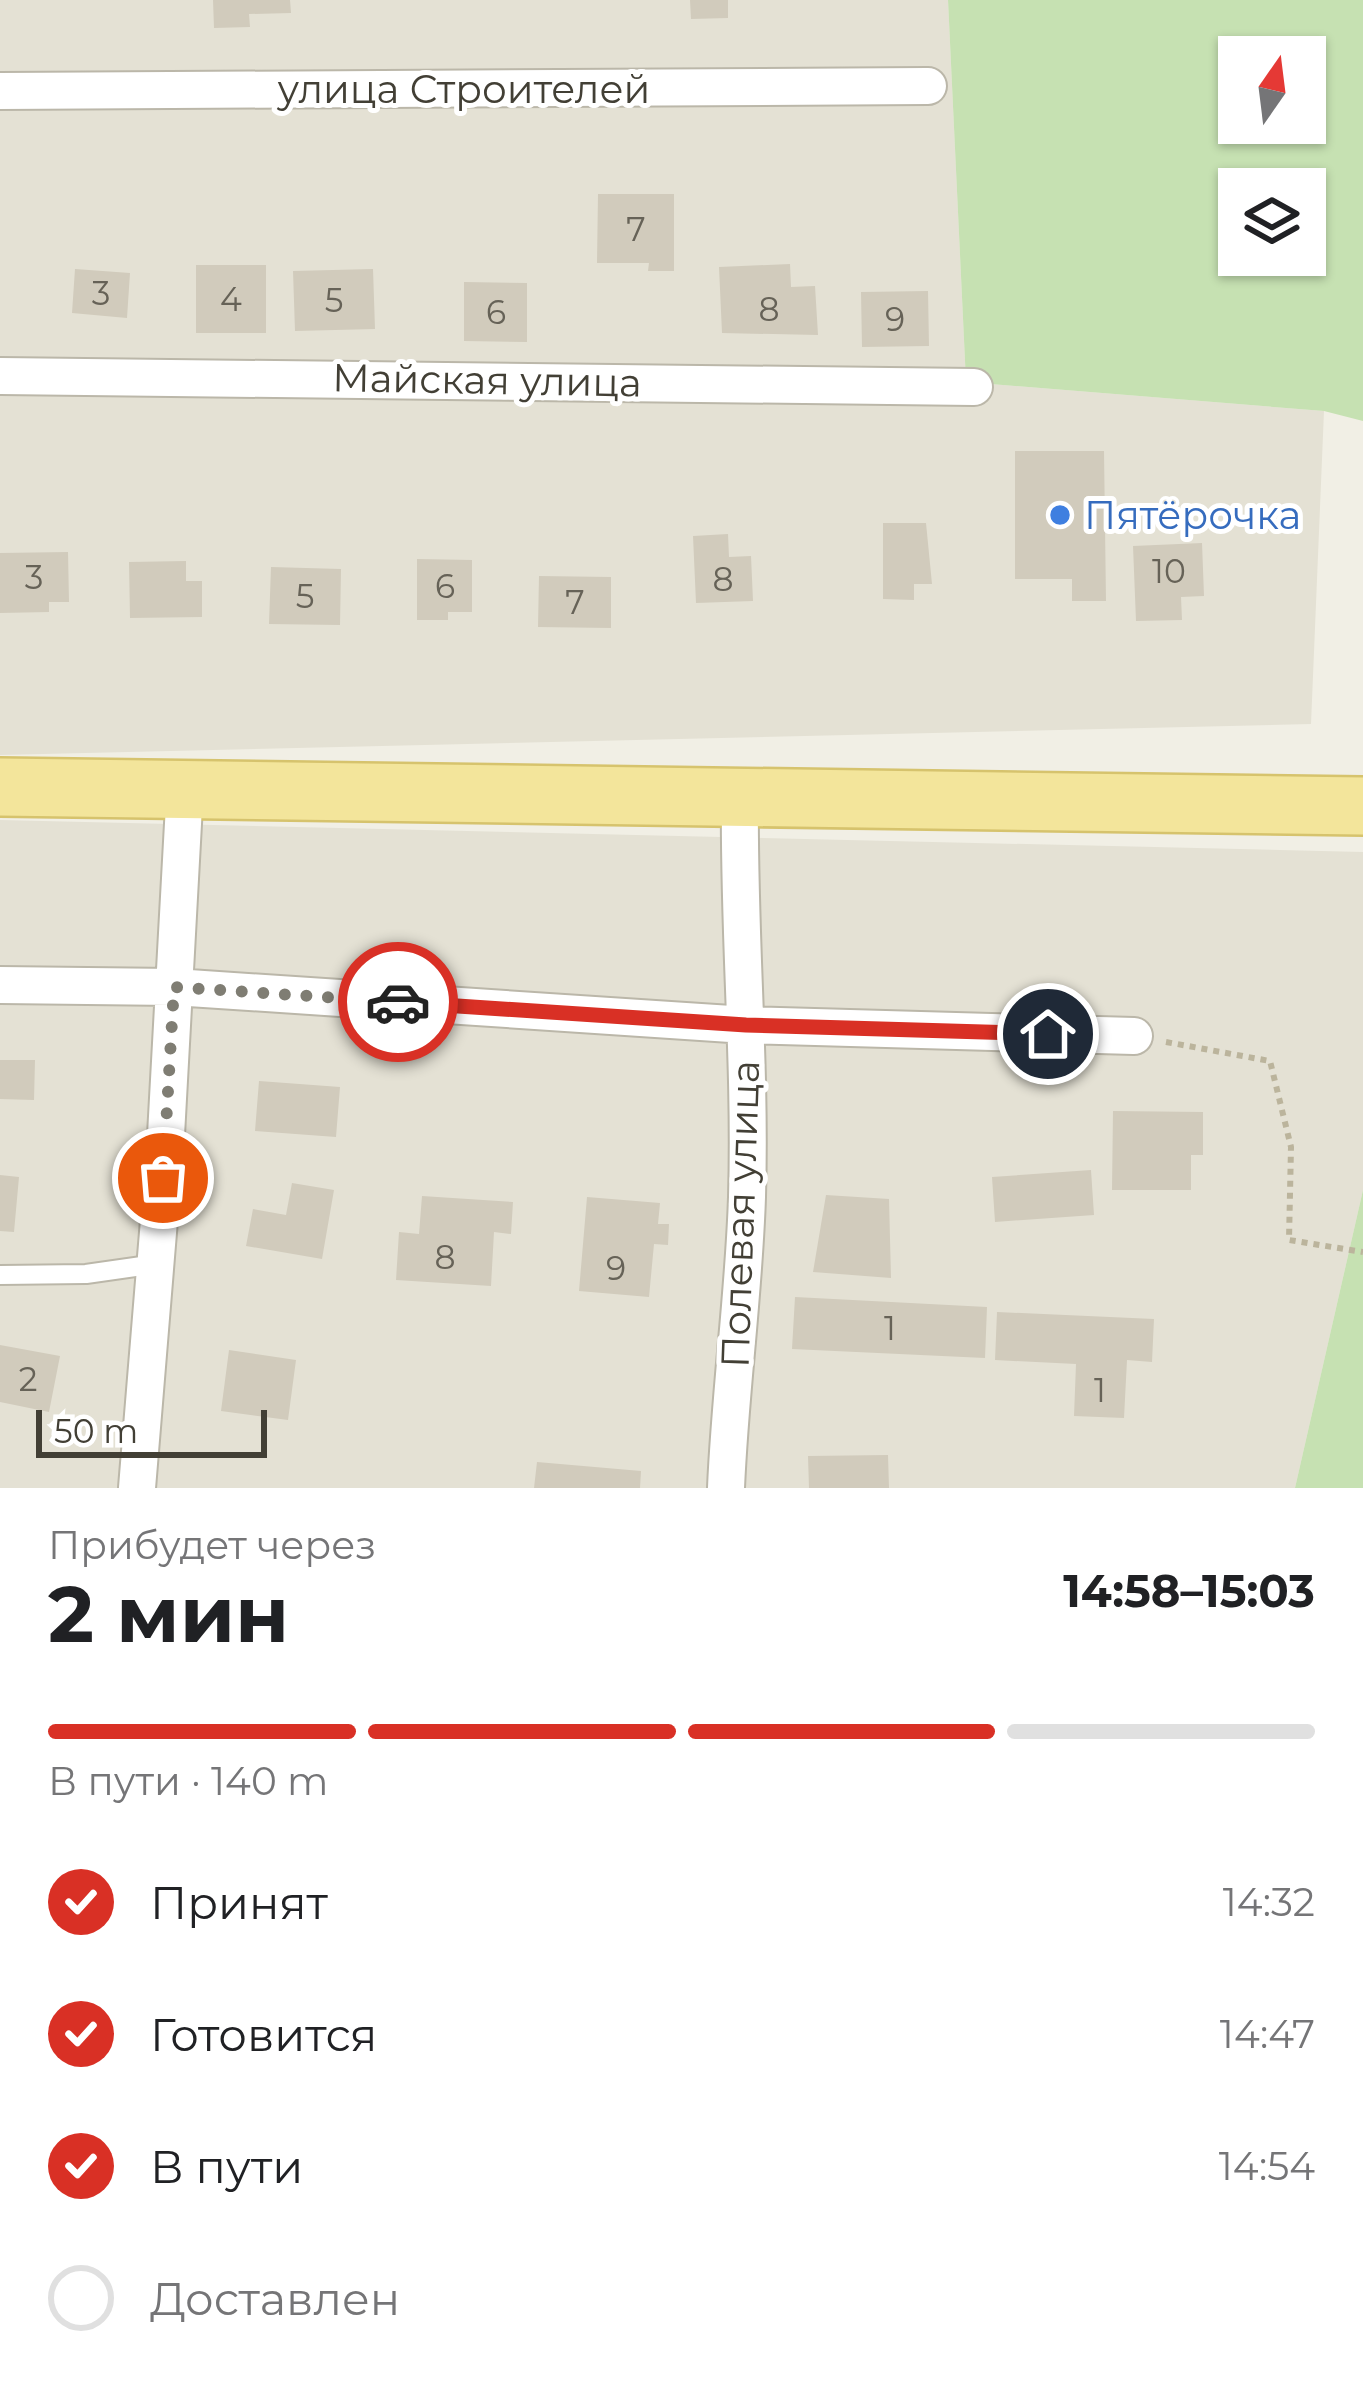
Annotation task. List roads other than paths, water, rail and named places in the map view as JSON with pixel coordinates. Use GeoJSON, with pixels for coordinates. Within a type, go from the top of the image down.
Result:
{"type":"FeatureCollection","features":[{"type":"Feature","properties":{"kind":"main road"},"geometry":{"type":"LineString","coordinates":[[0,788],[1363,806]]}},
{"type":"Feature","properties":{"kind":"street","name":"улица Строителей"},"geometry":{"type":"LineString","coordinates":[[0,92],[928,86]]}},
{"type":"Feature","properties":{"kind":"street","name":"Майская улица"},"geometry":{"type":"LineString","coordinates":[[0,376],[974,387]]}},
{"type":"Feature","properties":{"kind":"street"},"geometry":{"type":"LineString","coordinates":[[137,1488],[157,1264],[185,788]]}},
{"type":"Feature","properties":{"kind":"street","name":"Полевая улица"},"geometry":{"type":"LineString","coordinates":[[726,1488],[747,1200],[746,1025],[738,921],[740,795]]}},
{"type":"Feature","properties":{"kind":"street"},"geometry":{"type":"LineString","coordinates":[[0,986],[174,987],[746,1025],[1134,1036]]}},
{"type":"Feature","properties":{"kind":"lane"},"geometry":{"type":"LineString","coordinates":[[0,1275],[86,1274],[157,1264]]}},
{"type":"Feature","properties":{"kind":"place","name":"Пятёрочка"},"geometry":{"type":"Point","coordinates":[1060,515]}}]}
